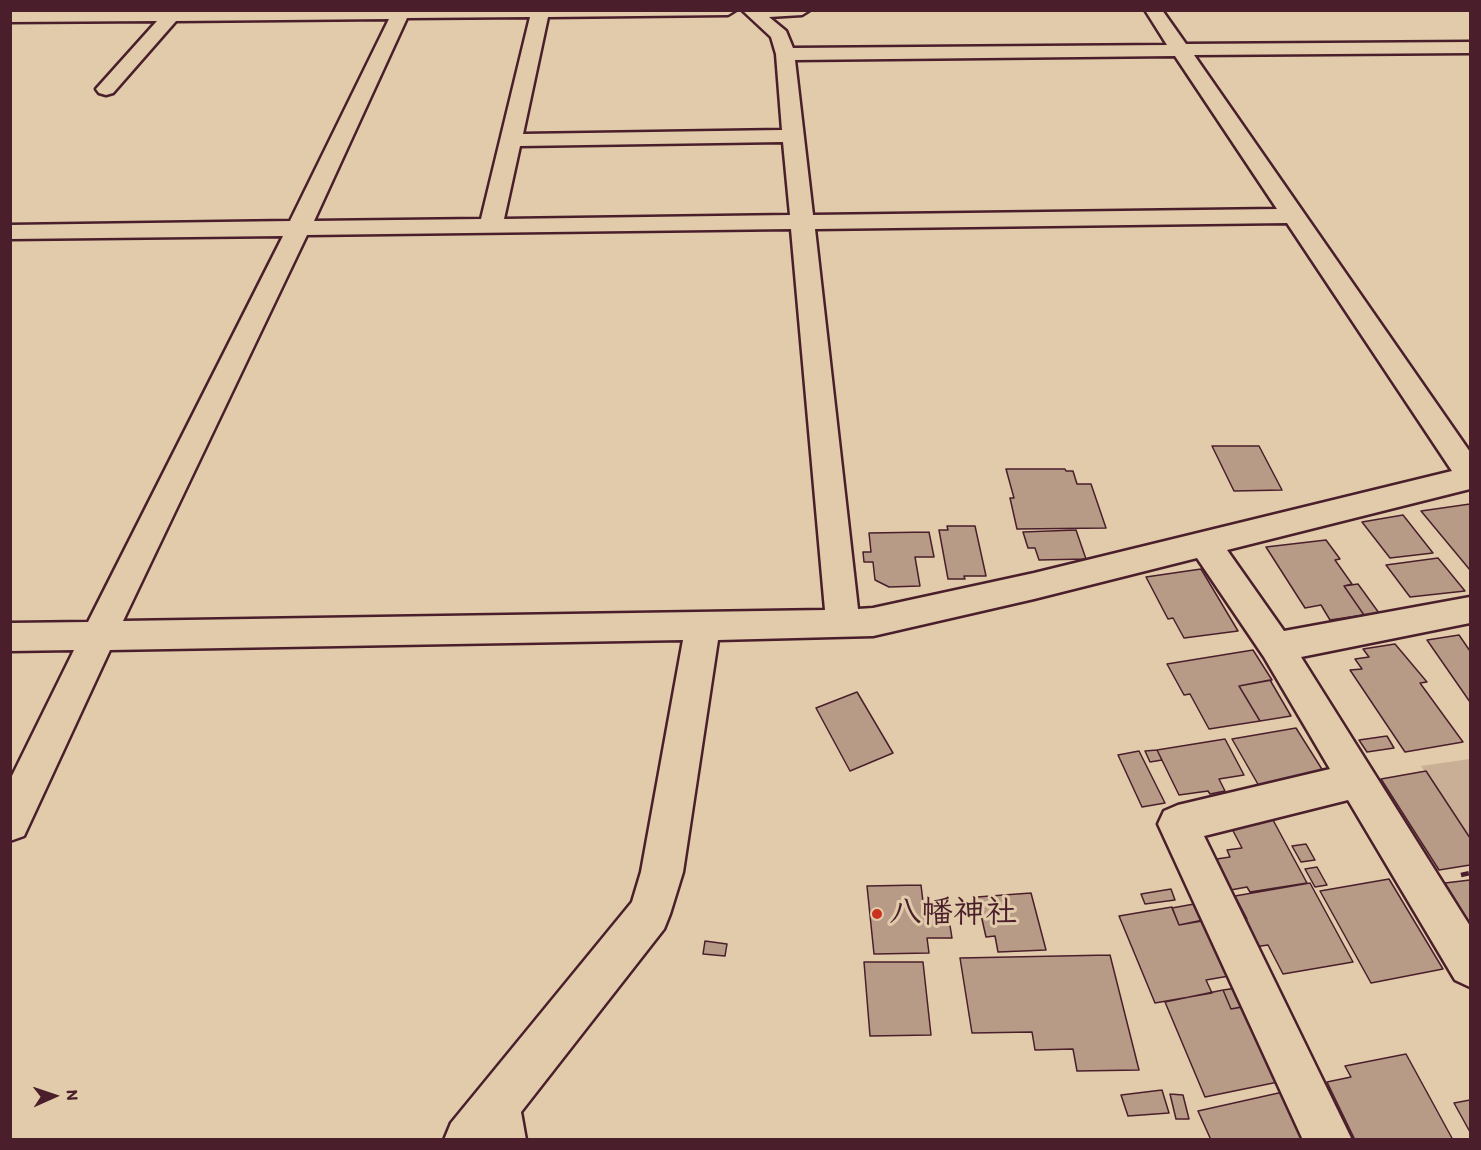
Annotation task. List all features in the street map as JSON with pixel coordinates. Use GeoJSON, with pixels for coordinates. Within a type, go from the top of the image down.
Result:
{"type":"FeatureCollection","features":[{"type":"Feature","properties":{"kind":"street"},"geometry":{"type":"LineString","coordinates":[[22,19],[401,12],[728,10]]}},
{"type":"Feature","properties":{"kind":"street"},"geometry":{"type":"LineString","coordinates":[[751,11],[802,10]]}},
{"type":"Feature","properties":{"kind":"street"},"geometry":{"type":"LineString","coordinates":[[10,637],[703,627],[873,622],[1022,589],[1470,476],[1178,50],[1153,10]]}},
{"type":"Feature","properties":{"kind":"street"},"geometry":{"type":"LineString","coordinates":[[491,225],[541,11]]}},
{"type":"Feature","properties":{"kind":"street"},"geometry":{"type":"LineString","coordinates":[[751,11],[780,35],[785,54],[843,624]]}},
{"type":"Feature","properties":{"kind":"street"},"geometry":{"type":"LineString","coordinates":[[10,823],[99,635],[299,228],[401,12]]}},
{"type":"Feature","properties":{"kind":"street"},"geometry":{"type":"LineString","coordinates":[[106,89],[171,16]]}},
{"type":"Feature","properties":{"kind":"street"},"geometry":{"type":"LineString","coordinates":[[785,54],[1470,47]]}},
{"type":"Feature","properties":{"kind":"street"},"geometry":{"type":"LineString","coordinates":[[511,140],[794,136]]}},
{"type":"Feature","properties":{"kind":"street"},"geometry":{"type":"LineString","coordinates":[[10,232],[1292,216]]}},
{"type":"Feature","properties":{"kind":"street"},"geometry":{"type":"LineString","coordinates":[[1204,544],[1276,647],[1470,965]]}},
{"type":"Feature","properties":{"kind":"street"},"geometry":{"type":"LineString","coordinates":[[1276,647],[1470,610]]}},
{"type":"Feature","properties":{"kind":"street"},"geometry":{"type":"LineString","coordinates":[[489,1129],[649,914],[662,872],[703,627]]}},
{"type":"Feature","properties":{"kind":"street"},"geometry":{"type":"LineString","coordinates":[[1328,1140],[1178,824],[1358,780]]}},
{"type":"Feature","properties":{"kind":"shaded area"},"geometry":{"type":"Polygon","coordinates":[[[1470,759],[1470,837],[1421,766],[1470,759]]]}},
{"type":"Feature","properties":{"kind":"building"},"geometry":{"type":"Polygon","coordinates":[[[1212,446],[1259,446],[1282,490],[1234,491],[1212,446]]]}},
{"type":"Feature","properties":{"kind":"building"},"geometry":{"type":"Polygon","coordinates":[[[1006,469],[1073,471],[1077,484],[1091,484],[1106,528],[1017,529],[1010,498],[1014,498],[1006,469]]]}},
{"type":"Feature","properties":{"kind":"building"},"geometry":{"type":"Polygon","coordinates":[[[1470,504],[1470,570],[1421,511],[1470,504]]]}},
{"type":"Feature","properties":{"kind":"building"},"geometry":{"type":"Polygon","coordinates":[[[1403,515],[1433,553],[1390,558],[1362,522],[1403,515]]]}},
{"type":"Feature","properties":{"kind":"building"},"geometry":{"type":"Polygon","coordinates":[[[947,526],[975,526],[986,576],[948,579],[939,530],[948,530],[947,526]]]}},
{"type":"Feature","properties":{"kind":"building"},"geometry":{"type":"Polygon","coordinates":[[[1076,530],[1086,559],[1039,560],[1035,548],[1028,548],[1023,532],[1076,530]]]}},
{"type":"Feature","properties":{"kind":"building"},"geometry":{"type":"Polygon","coordinates":[[[929,532],[934,557],[915,557],[920,586],[889,587],[875,580],[873,562],[864,562],[863,552],[871,552],[869,533],[929,532]]]}},
{"type":"Feature","properties":{"kind":"building"},"geometry":{"type":"Polygon","coordinates":[[[1326,540],[1340,559],[1335,560],[1352,584],[1344,586],[1364,615],[1330,620],[1321,605],[1305,608],[1266,547],[1326,540]]]}},
{"type":"Feature","properties":{"kind":"building"},"geometry":{"type":"Polygon","coordinates":[[[1438,558],[1465,591],[1410,597],[1386,565],[1438,558]]]}},
{"type":"Feature","properties":{"kind":"building"},"geometry":{"type":"Polygon","coordinates":[[[1201,569],[1238,631],[1184,638],[1173,618],[1168,619],[1146,577],[1201,569]]]}},
{"type":"Feature","properties":{"kind":"building"},"geometry":{"type":"Polygon","coordinates":[[[1358,584],[1379,613],[1364,615],[1344,586],[1358,584]]]}},
{"type":"Feature","properties":{"kind":"building"},"geometry":{"type":"Polygon","coordinates":[[[1459,635],[1470,651],[1470,702],[1427,640],[1459,635]]]}},
{"type":"Feature","properties":{"kind":"building"},"geometry":{"type":"Polygon","coordinates":[[[1395,644],[1427,682],[1420,683],[1463,742],[1405,752],[1350,670],[1362,669],[1355,659],[1369,657],[1363,649],[1395,644]]]}},
{"type":"Feature","properties":{"kind":"building"},"geometry":{"type":"Polygon","coordinates":[[[1253,650],[1272,680],[1239,686],[1260,721],[1209,729],[1190,694],[1184,695],[1167,664],[1253,650]]]}},
{"type":"Feature","properties":{"kind":"building"},"geometry":{"type":"Polygon","coordinates":[[[1270,680],[1291,716],[1260,721],[1239,686],[1270,680]]]}},
{"type":"Feature","properties":{"kind":"building"},"geometry":{"type":"Polygon","coordinates":[[[857,692],[893,753],[850,771],[816,708],[857,692]]]}},
{"type":"Feature","properties":{"kind":"building"},"geometry":{"type":"Polygon","coordinates":[[[1296,728],[1325,774],[1259,786],[1232,739],[1296,728]]]}},
{"type":"Feature","properties":{"kind":"building"},"geometry":{"type":"Polygon","coordinates":[[[1387,736],[1394,748],[1367,752],[1359,740],[1387,736]]]}},
{"type":"Feature","properties":{"kind":"building"},"geometry":{"type":"Polygon","coordinates":[[[1225,739],[1244,775],[1219,779],[1225,791],[1179,795],[1157,750],[1225,739]]]}},
{"type":"Feature","properties":{"kind":"building"},"geometry":{"type":"Polygon","coordinates":[[[1157,750],[1162,760],[1150,762],[1145,751],[1157,750]]]}},
{"type":"Feature","properties":{"kind":"building"},"geometry":{"type":"Polygon","coordinates":[[[1139,751],[1165,803],[1142,807],[1118,755],[1139,751]]]}},
{"type":"Feature","properties":{"kind":"building"},"geometry":{"type":"Polygon","coordinates":[[[1426,771],[1470,838],[1470,865],[1439,870],[1381,779],[1426,771]]]}},
{"type":"Feature","properties":{"kind":"building"},"geometry":{"type":"Polygon","coordinates":[[[1273,820],[1307,883],[1250,892],[1247,887],[1225,891],[1210,860],[1230,857],[1227,850],[1242,848],[1231,827],[1273,820]]]}},
{"type":"Feature","properties":{"kind":"building"},"geometry":{"type":"Polygon","coordinates":[[[1306,844],[1315,860],[1301,862],[1292,846],[1306,844]]]}},
{"type":"Feature","properties":{"kind":"building"},"geometry":{"type":"Polygon","coordinates":[[[1317,867],[1327,885],[1315,887],[1305,869],[1317,867]]]}},
{"type":"Feature","properties":{"kind":"building"},"geometry":{"type":"Polygon","coordinates":[[[1389,879],[1443,969],[1371,983],[1320,891],[1389,879]]]}},
{"type":"Feature","properties":{"kind":"building"},"geometry":{"type":"Polygon","coordinates":[[[1470,880],[1470,925],[1445,883],[1470,880]]]}},
{"type":"Feature","properties":{"kind":"building"},"geometry":{"type":"Polygon","coordinates":[[[1310,883],[1353,962],[1283,974],[1268,945],[1254,947],[1241,920],[1247,919],[1235,896],[1310,883]]]}},
{"type":"Feature","properties":{"kind":"building"},"geometry":{"type":"Polygon","coordinates":[[[921,885],[923,902],[946,901],[952,938],[927,938],[929,953],[874,954],[867,886],[921,885]]]}},
{"type":"Feature","properties":{"kind":"building"},"geometry":{"type":"Polygon","coordinates":[[[1171,889],[1175,900],[1145,904],[1141,894],[1171,889]]]}},
{"type":"Feature","properties":{"kind":"building"},"geometry":{"type":"Polygon","coordinates":[[[1031,893],[1046,950],[998,952],[995,936],[986,937],[977,897],[1031,893]]]}},
{"type":"Feature","properties":{"kind":"building"},"geometry":{"type":"Polygon","coordinates":[[[1194,904],[1202,921],[1179,925],[1172,908],[1194,904]]]}},
{"type":"Feature","properties":{"kind":"building"},"geometry":{"type":"Polygon","coordinates":[[[1172,907],[1179,925],[1203,920],[1229,976],[1206,980],[1212,993],[1155,1003],[1119,916],[1172,907]]]}},
{"type":"Feature","properties":{"kind":"building"},"geometry":{"type":"Polygon","coordinates":[[[705,941],[727,944],[725,956],[703,954],[705,941]]]}},
{"type":"Feature","properties":{"kind":"building"},"geometry":{"type":"Polygon","coordinates":[[[1110,955],[1139,1070],[1077,1071],[1073,1049],[1035,1050],[1032,1032],[972,1033],[960,958],[1110,955]]]}},
{"type":"Feature","properties":{"kind":"building"},"geometry":{"type":"Polygon","coordinates":[[[864,962],[923,962],[931,1035],[870,1036],[864,962]]]}},
{"type":"Feature","properties":{"kind":"building"},"geometry":{"type":"Polygon","coordinates":[[[1237,988],[1246,1006],[1231,1009],[1223,990],[1237,988]]]}},
{"type":"Feature","properties":{"kind":"building"},"geometry":{"type":"Polygon","coordinates":[[[1223,990],[1231,1009],[1248,1006],[1283,1081],[1205,1097],[1165,1002],[1223,990]]]}},
{"type":"Feature","properties":{"kind":"building"},"geometry":{"type":"Polygon","coordinates":[[[1406,1054],[1453,1140],[1355,1140],[1327,1082],[1351,1077],[1345,1066],[1406,1054]]]}},
{"type":"Feature","properties":{"kind":"building"},"geometry":{"type":"Polygon","coordinates":[[[1162,1090],[1169,1113],[1128,1116],[1121,1095],[1162,1090]]]}},
{"type":"Feature","properties":{"kind":"building"},"geometry":{"type":"Polygon","coordinates":[[[1283,1092],[1306,1140],[1211,1140],[1198,1111],[1283,1092]]]}},
{"type":"Feature","properties":{"kind":"building"},"geometry":{"type":"Polygon","coordinates":[[[1170,1094],[1183,1095],[1189,1119],[1176,1119],[1170,1094]]]}},
{"type":"Feature","properties":{"kind":"building"},"geometry":{"type":"Polygon","coordinates":[[[1470,1100],[1470,1132],[1454,1103],[1470,1100]]]}},
{"type":"Feature","properties":{"kind":"place","name":"八幡神社"},"geometry":{"type":"Point","coordinates":[877,914]}}]}
